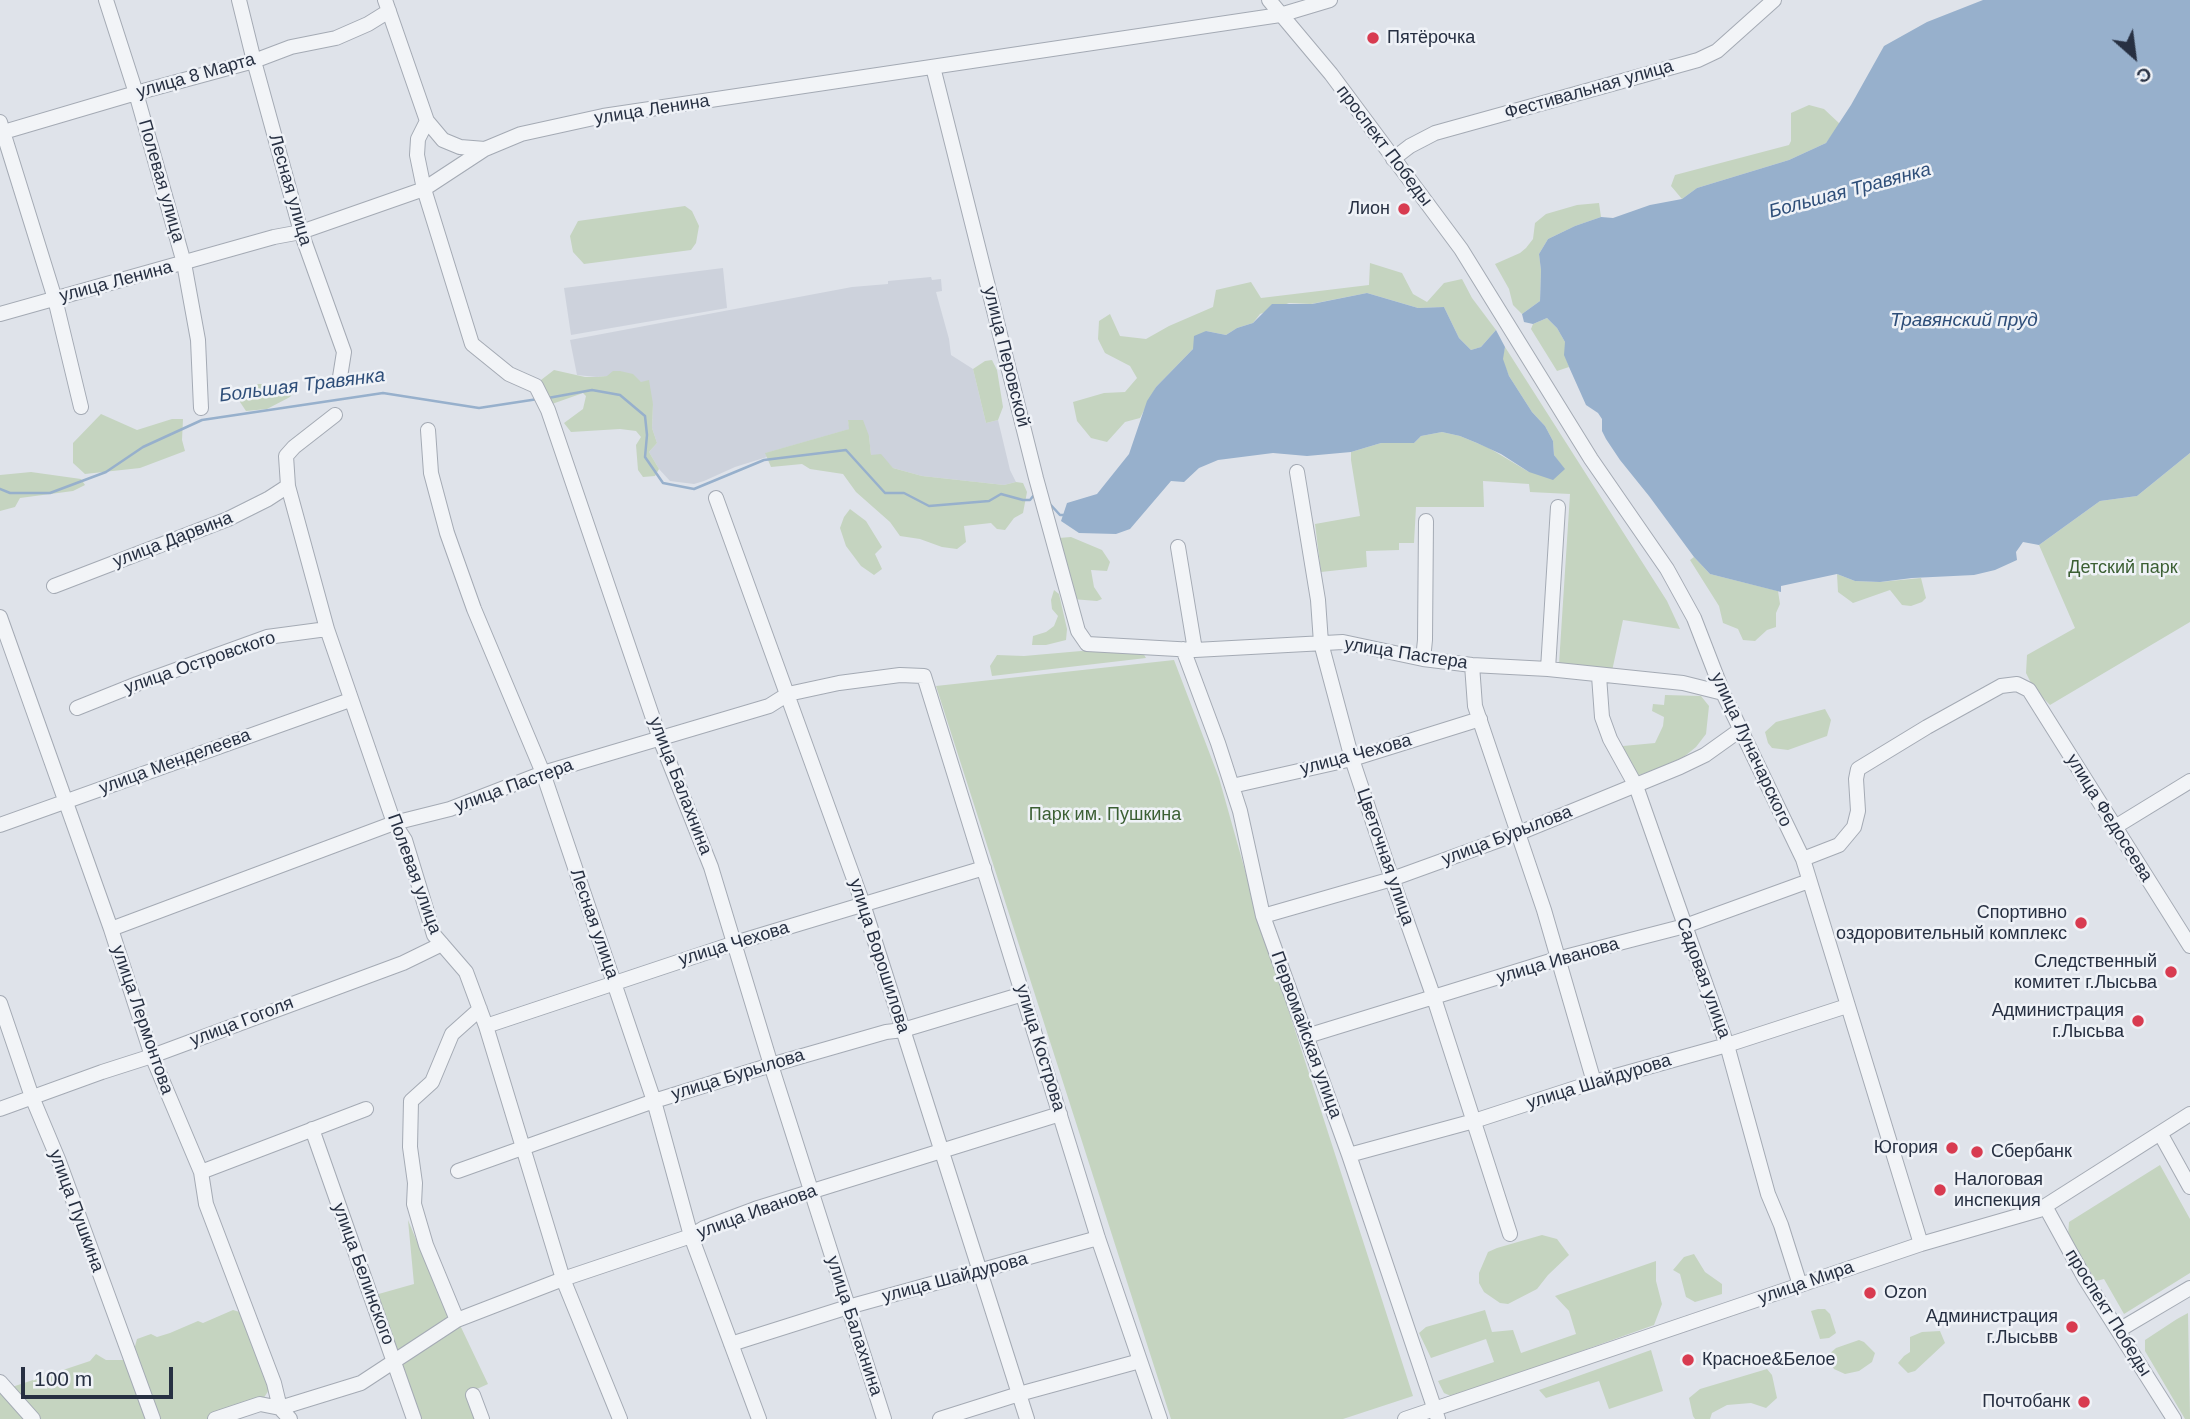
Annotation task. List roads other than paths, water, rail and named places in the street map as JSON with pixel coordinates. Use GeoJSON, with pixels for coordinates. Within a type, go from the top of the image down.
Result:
{"type":"FeatureCollection","features":[{"type":"Feature","properties":{"kind":"street","name":"Полевая улица"},"geometry":{"type":"LineString","coordinates":[[106,0],[136,93],[184,263],[198,340],[201,408]]}},
{"type":"Feature","properties":{"kind":"street","name":"Лесная улица"},"geometry":{"type":"LineString","coordinates":[[239,0],[301,232],[344,352],[340,377]]}},
{"type":"Feature","properties":{"kind":"street","name":"проспект Победы"},"geometry":{"type":"LineString","coordinates":[[1269,0],[1323,64],[1461,249],[1491,299]]}},
{"type":"Feature","properties":{"kind":"street","name":"улица Ленина"},"geometry":{"type":"LineString","coordinates":[[0,314],[274,237],[301,232],[424,190],[485,149],[521,134],[603,116],[1280,15],[1330,0]]}},
{"type":"Feature","properties":{"kind":"street","name":"Фестивальная улица"},"geometry":{"type":"LineString","coordinates":[[1393,159],[1410,146],[1435,133],[1698,60],[1717,51],[1774,0]]}},
{"type":"Feature","properties":{"kind":"street","name":"улица 8 Марта"},"geometry":{"type":"LineString","coordinates":[[1,129],[254,61],[291,47],[336,38],[368,24],[387,6]]}},
{"type":"Feature","properties":{"kind":"street"},"geometry":{"type":"LineString","coordinates":[[387,6],[427,121],[443,140],[460,147],[485,149]]}},
{"type":"Feature","properties":{"kind":"street","name":"улица Перовской"},"geometry":{"type":"LineString","coordinates":[[933,67],[1036,478],[1078,631],[1087,644]]}},
{"type":"Feature","properties":{"kind":"street","name":"улица Балахнина"},"geometry":{"type":"LineString","coordinates":[[427,121],[418,139],[417,155],[424,190],[472,344],[509,374],[536,386],[548,410],[660,739],[711,867],[884,1419]]}},
{"type":"Feature","properties":{"kind":"street"},"geometry":{"type":"LineString","coordinates":[[1,129],[55,299],[81,407]]}},
{"type":"Feature","properties":{"kind":"street","name":"улица Луначарского"},"geometry":{"type":"LineString","coordinates":[[1491,299],[1591,459],[1667,569],[1694,618],[1723,693],[1803,859],[1921,1244]]}},
{"type":"Feature","properties":{"kind":"street","name":"Полевая улица"},"geometry":{"type":"LineString","coordinates":[[335,415],[285,456],[288,486],[327,629],[394,823],[405,840],[434,935],[467,972],[563,1279],[620,1419]]}},
{"type":"Feature","properties":{"kind":"street","name":"Лесная улица"},"geometry":{"type":"LineString","coordinates":[[428,430],[431,473],[447,533],[474,609],[543,773],[654,1101],[691,1236],[759,1419]]}},
{"type":"Feature","properties":{"kind":"street","name":"Цветочная улица"},"geometry":{"type":"LineString","coordinates":[[1297,472],[1318,600],[1321,643],[1352,759],[1434,998],[1510,1234]]}},
{"type":"Feature","properties":{"kind":"street","name":"улица Дарвина"},"geometry":{"type":"LineString","coordinates":[[54,586],[228,519],[288,486]]}},
{"type":"Feature","properties":{"kind":"street","name":"улица Ворошилова"},"geometry":{"type":"LineString","coordinates":[[716,498],[863,904],[1027,1419]]}},
{"type":"Feature","properties":{"kind":"street"},"geometry":{"type":"LineString","coordinates":[[1548,669],[1558,507]]}},
{"type":"Feature","properties":{"kind":"street"},"geometry":{"type":"LineString","coordinates":[[1423,659],[1426,521]]}},
{"type":"Feature","properties":{"kind":"street","name":"Первомайская улица"},"geometry":{"type":"LineString","coordinates":[[1178,547],[1189,650],[1240,811],[1263,916],[1349,1155],[1437,1414]]}},
{"type":"Feature","properties":{"kind":"street","name":"улица Лермонтова"},"geometry":{"type":"LineString","coordinates":[[0,617],[111,929],[152,1056],[201,1172],[206,1203],[285,1413]]}},
{"type":"Feature","properties":{"kind":"street","name":"улица Островского"},"geometry":{"type":"LineString","coordinates":[[77,708],[267,637],[327,629]]}},
{"type":"Feature","properties":{"kind":"street","name":"улица Пастера"},"geometry":{"type":"LineString","coordinates":[[1087,644],[1189,650],[1343,642],[1423,659],[1683,683],[1723,693]]}},
{"type":"Feature","properties":{"kind":"street"},"geometry":{"type":"LineString","coordinates":[[1472,665],[1475,706],[1519,832],[1594,1082]]}},
{"type":"Feature","properties":{"kind":"street","name":"улица Пастера"},"geometry":{"type":"LineString","coordinates":[[111,929],[394,823],[450,809],[543,773],[769,706],[788,694],[839,682],[900,675],[924,676]]}},
{"type":"Feature","properties":{"kind":"street","name":"улица Кострова"},"geometry":{"type":"LineString","coordinates":[[924,676],[1098,1238],[1160,1419]]}},
{"type":"Feature","properties":{"kind":"street","name":"Садовая улица"},"geometry":{"type":"LineString","coordinates":[[1599,676],[1602,717],[1610,739],[1636,786],[1727,1045],[1768,1194],[1800,1285]]}},
{"type":"Feature","properties":{"kind":"street","name":"улица Федосеева"},"geometry":{"type":"LineString","coordinates":[[1803,859],[1839,845],[1854,827],[1858,811],[1858,769],[1927,727],[2001,687],[2017,684],[2029,690],[2190,946]]}},
{"type":"Feature","properties":{"kind":"street","name":"улица Менделеева"},"geometry":{"type":"LineString","coordinates":[[0,825],[350,700]]}},
{"type":"Feature","properties":{"kind":"street","name":"улица Чехова"},"geometry":{"type":"LineString","coordinates":[[1232,786],[1352,759],[1480,719]]}},
{"type":"Feature","properties":{"kind":"street","name":"улица Бурылова"},"geometry":{"type":"LineString","coordinates":[[1263,916],[1392,879],[1519,832],[1636,786],[1705,755],[1740,730]]}},
{"type":"Feature","properties":{"kind":"street"},"geometry":{"type":"LineString","coordinates":[[2115,827],[2190,781]]}},
{"type":"Feature","properties":{"kind":"street","name":"улица Чехова"},"geometry":{"type":"LineString","coordinates":[[486,1026],[735,943],[984,868]]}},
{"type":"Feature","properties":{"kind":"street","name":"улица Иванова"},"geometry":{"type":"LineString","coordinates":[[1307,1036],[1558,959],[1685,926],[1809,881]]}},
{"type":"Feature","properties":{"kind":"street","name":"улица Гоголя"},"geometry":{"type":"LineString","coordinates":[[0,1109],[403,963],[442,944]]}},
{"type":"Feature","properties":{"kind":"street","name":"улица Бурылова"},"geometry":{"type":"LineString","coordinates":[[458,1171],[654,1101],[1023,993]]}},
{"type":"Feature","properties":{"kind":"street","name":"улица Пушкина"},"geometry":{"type":"LineString","coordinates":[[0,1003],[32,1097],[58,1159],[153,1419]]}},
{"type":"Feature","properties":{"kind":"street","name":"улица Шайдурова"},"geometry":{"type":"LineString","coordinates":[[1349,1155],[1474,1121],[1847,1006]]}},
{"type":"Feature","properties":{"kind":"street"},"geometry":{"type":"LineString","coordinates":[[457,1320],[426,1245],[414,1204],[415,1183],[410,1147],[411,1101],[432,1082],[452,1034],[480,1009]]}},
{"type":"Feature","properties":{"kind":"street"},"geometry":{"type":"LineString","coordinates":[[201,1172],[366,1109]]}},
{"type":"Feature","properties":{"kind":"street","name":"улица Иванова"},"geometry":{"type":"LineString","coordinates":[[215,1419],[260,1404],[285,1413],[361,1383],[457,1320],[563,1279],[811,1192],[1060,1114]]}},
{"type":"Feature","properties":{"kind":"street","name":"улица Мира"},"geometry":{"type":"LineString","coordinates":[[1405,1419],[1437,1414],[1800,1285],[1921,1244],[2039,1210],[2190,1114]]}},
{"type":"Feature","properties":{"kind":"street","name":"улица Белинского"},"geometry":{"type":"LineString","coordinates":[[312,1129],[414,1419]]}},
{"type":"Feature","properties":{"kind":"street"},"geometry":{"type":"LineString","coordinates":[[2161,1133],[2190,1187]]}},
{"type":"Feature","properties":{"kind":"street","name":"проспект Победы"},"geometry":{"type":"LineString","coordinates":[[2045,1206],[2084,1277],[2174,1419]]}},
{"type":"Feature","properties":{"kind":"street","name":"улица Шайдурова"},"geometry":{"type":"LineString","coordinates":[[731,1344],[848,1307],[1098,1238]]}},
{"type":"Feature","properties":{"kind":"street"},"geometry":{"type":"LineString","coordinates":[[2119,1330],[2190,1288]]}},
{"type":"Feature","properties":{"kind":"street"},"geometry":{"type":"LineString","coordinates":[[940,1419],[1140,1361]]}},
{"type":"Feature","properties":{"kind":"street"},"geometry":{"type":"LineString","coordinates":[[0,1382],[33,1419]]}},
{"type":"Feature","properties":{"kind":"street"},"geometry":{"type":"LineString","coordinates":[[473,1395],[482,1419]]}},
{"type":"Feature","properties":{"kind":"water","name":"Травянский пруд"},"geometry":{"type":"Polygon","coordinates":[[[1983,0],[2190,0],[2190,453],[2137,496],[2100,501],[2039,545],[2023,542],[2016,552],[2017,560],[1995,570],[1974,575],[1880,582],[1855,581],[1837,574],[1781,586],[1781,592],[1710,574],[1694,557],[1606,439],[1602,431],[1602,419],[1586,405],[1569,367],[1564,355],[1565,342],[1557,328],[1547,318],[1533,324],[1524,322],[1522,314],[1540,301],[1539,254],[1548,239],[1575,226],[1601,217],[1613,218],[1650,205],[1682,199],[1697,188],[1789,160],[1826,143],[1884,46],[1927,22],[1983,0]]]}},
{"type":"Feature","properties":{"kind":"water"},"geometry":{"type":"Polygon","coordinates":[[[1367,293],[1418,308],[1444,307],[1459,338],[1471,350],[1481,347],[1496,330],[1505,347],[1503,359],[1509,376],[1532,412],[1545,426],[1553,441],[1554,455],[1565,469],[1553,480],[1529,472],[1477,443],[1442,432],[1421,436],[1414,443],[1381,443],[1351,452],[1307,456],[1273,453],[1218,460],[1199,468],[1184,482],[1171,481],[1130,529],[1116,534],[1079,533],[1061,521],[1067,503],[1097,494],[1129,454],[1147,401],[1156,387],[1193,349],[1194,336],[1206,331],[1226,335],[1253,323],[1272,304],[1312,304],[1367,293]]]}},
{"type":"Feature","properties":{"kind":"waterway","name":"Большая Травянка"},"geometry":{"type":"LineString","coordinates":[[548,398],[592,390],[620,395],[645,416],[645,457],[663,483],[694,489],[764,460],[846,450],[885,493],[904,493],[929,506],[989,501],[1001,494],[1030,500],[1034,495]]}},
{"type":"Feature","properties":{"kind":"waterway","name":"Большая Травянка"},"geometry":{"type":"LineString","coordinates":[[0,489],[10,493],[50,493],[106,472],[143,447],[202,420],[383,393],[479,408],[538,399]]}},
{"type":"Feature","properties":{"kind":"waterway","name":"Большая Травянка"},"geometry":{"type":"LineString","coordinates":[[1049,503],[1060,515],[1065,515]]}},
{"type":"Feature","properties":{"kind":"place","name":"Пятёрочка"},"geometry":{"type":"Point","coordinates":[1373,38]}},
{"type":"Feature","properties":{"kind":"place","name":"Лион"},"geometry":{"type":"Point","coordinates":[1404,209]}},
{"type":"Feature","properties":{"kind":"place","name":"Спортивно оздоровительный комплекс"},"geometry":{"type":"Point","coordinates":[2081,923]}},
{"type":"Feature","properties":{"kind":"place","name":"Следственный комитет г.Лысьва"},"geometry":{"type":"Point","coordinates":[2171,972]}},
{"type":"Feature","properties":{"kind":"place","name":"Администрация г.Лысьва"},"geometry":{"type":"Point","coordinates":[2138,1021]}},
{"type":"Feature","properties":{"kind":"place","name":"Югория"},"geometry":{"type":"Point","coordinates":[1952,1148]}},
{"type":"Feature","properties":{"kind":"place","name":"Сбербанк"},"geometry":{"type":"Point","coordinates":[1977,1152]}},
{"type":"Feature","properties":{"kind":"place","name":"Налоговая инспекция"},"geometry":{"type":"Point","coordinates":[1940,1190]}},
{"type":"Feature","properties":{"kind":"place","name":"Ozon"},"geometry":{"type":"Point","coordinates":[1870,1293]}},
{"type":"Feature","properties":{"kind":"place","name":"Администрация г.Лысьвв"},"geometry":{"type":"Point","coordinates":[2072,1327]}},
{"type":"Feature","properties":{"kind":"place","name":"Красное&Белое"},"geometry":{"type":"Point","coordinates":[1688,1360]}},
{"type":"Feature","properties":{"kind":"place","name":"Почтобанк"},"geometry":{"type":"Point","coordinates":[2084,1402]}},
{"type":"Feature","properties":{"kind":"park label","name":"Детский парк"},"geometry":{"type":"Point","coordinates":[2123,568]}},
{"type":"Feature","properties":{"kind":"park label","name":"Парк им. Пушкина"},"geometry":{"type":"Point","coordinates":[1105,815]}}]}
